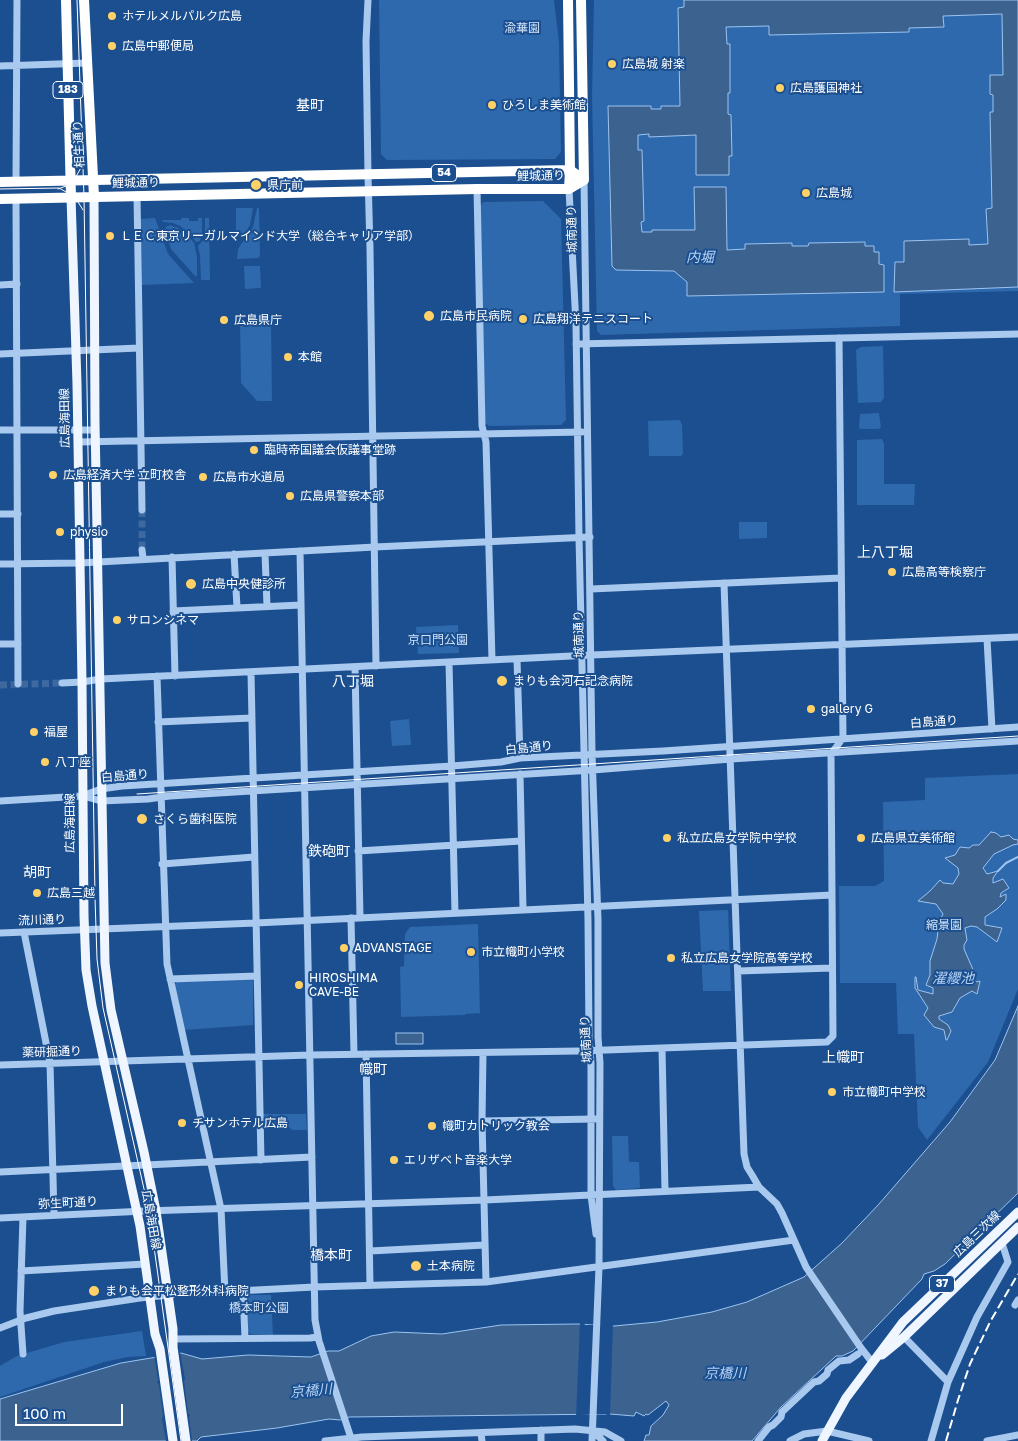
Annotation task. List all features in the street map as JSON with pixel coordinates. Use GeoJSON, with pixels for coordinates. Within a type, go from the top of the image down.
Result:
{"type":"FeatureCollection","features":[{"type":"Feature","properties":{"kind":"highway","name":"相生通り"},"geometry":{"type":"LineString","coordinates":[[66,0],[71,197]]}},
{"type":"Feature","properties":{"kind":"highway","name":"相生通り"},"geometry":{"type":"LineString","coordinates":[[84,0],[94,197]]}},
{"type":"Feature","properties":{"kind":"highway"},"geometry":{"type":"LineString","coordinates":[[568,0],[569,189]]}},
{"type":"Feature","properties":{"kind":"highway","name":"城南通り"},"geometry":{"type":"LineString","coordinates":[[581,0],[584,180]]}},
{"type":"Feature","properties":{"kind":"highway","name":"鯉城通り"},"geometry":{"type":"LineString","coordinates":[[0,182],[368,176],[570,170],[584,180],[569,189],[477,189],[0,199]]}},
{"type":"Feature","properties":{"kind":"main road","name":"広島海田線"},"geometry":{"type":"LineString","coordinates":[[71,197],[78,430],[84,930],[89,988],[137,1211],[155,1334],[161,1354],[173,1441]]}},
{"type":"Feature","properties":{"kind":"main road","name":"広島海田線"},"geometry":{"type":"LineString","coordinates":[[94,197],[95,430],[104,929],[110,1002],[156,1210],[186,1441]]}},
{"type":"Feature","properties":{"kind":"main road","name":"広島三次線"},"geometry":{"type":"LineString","coordinates":[[822,1441],[846,1398],[902,1322],[1018,1212]]}},
{"type":"Feature","properties":{"kind":"main road","name":"広島三次線"},"geometry":{"type":"LineString","coordinates":[[872,1362],[904,1337],[1018,1227]]}},
{"type":"Feature","properties":{"kind":"street"},"geometry":{"type":"LineString","coordinates":[[16,182],[17,0]]}},
{"type":"Feature","properties":{"kind":"street"},"geometry":{"type":"LineString","coordinates":[[368,0],[368,176],[376,666]]}},
{"type":"Feature","properties":{"kind":"street"},"geometry":{"type":"LineString","coordinates":[[0,66],[87,63]]}},
{"type":"Feature","properties":{"kind":"street","name":"城南通り"},"geometry":{"type":"LineString","coordinates":[[584,180],[592,754],[597,905],[600,1118],[599,1267],[592,1430]]}},
{"type":"Feature","properties":{"kind":"street"},"geometry":{"type":"LineString","coordinates":[[477,189],[482,426],[486,442],[492,660]]}},
{"type":"Feature","properties":{"kind":"street","name":"城南通り"},"geometry":{"type":"LineString","coordinates":[[569,189],[578,432],[591,1195],[599,1267]]}},
{"type":"Feature","properties":{"kind":"street"},"geometry":{"type":"LineString","coordinates":[[136,195],[142,510]]}},
{"type":"Feature","properties":{"kind":"street"},"geometry":{"type":"LineString","coordinates":[[16,199],[18,684]]}},
{"type":"Feature","properties":{"kind":"street"},"geometry":{"type":"LineString","coordinates":[[0,285],[17,284]]}},
{"type":"Feature","properties":{"kind":"street"},"geometry":{"type":"LineString","coordinates":[[576,344],[1018,334]]}},
{"type":"Feature","properties":{"kind":"street"},"geometry":{"type":"LineString","coordinates":[[831,754],[843,738],[839,338]]}},
{"type":"Feature","properties":{"kind":"street"},"geometry":{"type":"LineString","coordinates":[[0,354],[139,348]]}},
{"type":"Feature","properties":{"kind":"street"},"geometry":{"type":"LineString","coordinates":[[0,430],[95,430]]}},
{"type":"Feature","properties":{"kind":"street"},"geometry":{"type":"LineString","coordinates":[[78,442],[588,432]]}},
{"type":"Feature","properties":{"kind":"street"},"geometry":{"type":"LineString","coordinates":[[0,514],[18,514]]}},
{"type":"Feature","properties":{"kind":"street"},"geometry":{"type":"LineString","coordinates":[[0,564],[80,562],[375,546],[590,537]]}},
{"type":"Feature","properties":{"kind":"street"},"geometry":{"type":"LineString","coordinates":[[142,550],[143,558]]}},
{"type":"Feature","properties":{"kind":"street"},"geometry":{"type":"LineString","coordinates":[[300,551],[315,1320],[318,1337],[352,1440]]}},
{"type":"Feature","properties":{"kind":"street"},"geometry":{"type":"LineString","coordinates":[[265,553],[267,606]]}},
{"type":"Feature","properties":{"kind":"street"},"geometry":{"type":"LineString","coordinates":[[234,554],[237,607]]}},
{"type":"Feature","properties":{"kind":"street"},"geometry":{"type":"LineString","coordinates":[[172,557],[175,676]]}},
{"type":"Feature","properties":{"kind":"street"},"geometry":{"type":"LineString","coordinates":[[591,589],[841,578]]}},
{"type":"Feature","properties":{"kind":"street"},"geometry":{"type":"LineString","coordinates":[[724,583],[744,1154],[747,1167],[760,1187],[777,1204],[809,1270],[859,1351],[872,1362]]}},
{"type":"Feature","properties":{"kind":"street"},"geometry":{"type":"LineString","coordinates":[[173,611],[301,605]]}},
{"type":"Feature","properties":{"kind":"street"},"geometry":{"type":"LineString","coordinates":[[987,638],[992,729]]}},
{"type":"Feature","properties":{"kind":"street"},"geometry":{"type":"LineString","coordinates":[[62,683],[100,679],[592,654],[1018,638]]}},
{"type":"Feature","properties":{"kind":"street"},"geometry":{"type":"LineString","coordinates":[[0,644],[18,644]]}},
{"type":"Feature","properties":{"kind":"street"},"geometry":{"type":"LineString","coordinates":[[517,659],[520,758]]}},
{"type":"Feature","properties":{"kind":"street"},"geometry":{"type":"LineString","coordinates":[[449,662],[456,913]]}},
{"type":"Feature","properties":{"kind":"street"},"geometry":{"type":"LineString","coordinates":[[355,667],[360,918]]}},
{"type":"Feature","properties":{"kind":"street"},"geometry":{"type":"LineString","coordinates":[[251,672],[261,1160]]}},
{"type":"Feature","properties":{"kind":"street"},"geometry":{"type":"LineString","coordinates":[[157,676],[166,964],[222,1209],[225,1292]]}},
{"type":"Feature","properties":{"kind":"street"},"geometry":{"type":"LineString","coordinates":[[158,722],[252,718]]}},
{"type":"Feature","properties":{"kind":"street","name":"白島通り"},"geometry":{"type":"LineString","coordinates":[[82,796],[101,789],[452,766],[501,762],[520,758],[1018,727]]}},
{"type":"Feature","properties":{"kind":"street","name":"白島通り"},"geometry":{"type":"LineString","coordinates":[[82,796],[101,801],[160,798],[1018,741]]}},
{"type":"Feature","properties":{"kind":"street","name":"薬研掘通り"},"geometry":{"type":"LineString","coordinates":[[0,1065],[259,1056],[590,1051],[827,1042],[833,1036],[831,754]]}},
{"type":"Feature","properties":{"kind":"street"},"geometry":{"type":"LineString","coordinates":[[520,774],[522,909]]}},
{"type":"Feature","properties":{"kind":"street"},"geometry":{"type":"LineString","coordinates":[[0,801],[82,796]]}},
{"type":"Feature","properties":{"kind":"street"},"geometry":{"type":"LineString","coordinates":[[358,851],[521,841]]}},
{"type":"Feature","properties":{"kind":"street"},"geometry":{"type":"LineString","coordinates":[[162,864],[254,858]]}},
{"type":"Feature","properties":{"kind":"street","name":"流川通り"},"geometry":{"type":"LineString","coordinates":[[0,933],[832,895]]}},
{"type":"Feature","properties":{"kind":"street"},"geometry":{"type":"LineString","coordinates":[[351,918],[354,1054]]}},
{"type":"Feature","properties":{"kind":"street"},"geometry":{"type":"LineString","coordinates":[[24,932],[50,1063],[54,1215]]}},
{"type":"Feature","properties":{"kind":"street"},"geometry":{"type":"LineString","coordinates":[[738,971],[832,968]]}},
{"type":"Feature","properties":{"kind":"street"},"geometry":{"type":"LineString","coordinates":[[170,979],[257,976]]}},
{"type":"Feature","properties":{"kind":"street"},"geometry":{"type":"LineString","coordinates":[[662,1048],[665,1191]]}},
{"type":"Feature","properties":{"kind":"street"},"geometry":{"type":"LineString","coordinates":[[483,1053],[482,1121],[486,1282]]}},
{"type":"Feature","properties":{"kind":"street"},"geometry":{"type":"LineString","coordinates":[[366,1054],[370,1285]]}},
{"type":"Feature","properties":{"kind":"street"},"geometry":{"type":"LineString","coordinates":[[482,1121],[600,1118]]}},
{"type":"Feature","properties":{"kind":"street"},"geometry":{"type":"LineString","coordinates":[[0,1172],[312,1157]]}},
{"type":"Feature","properties":{"kind":"street","name":"弥生町通り"},"geometry":{"type":"LineString","coordinates":[[0,1218],[156,1210],[485,1200],[760,1187]]}},
{"type":"Feature","properties":{"kind":"street"},"geometry":{"type":"LineString","coordinates":[[22,1354],[20,1320],[23,1217]]}},
{"type":"Feature","properties":{"kind":"street"},"geometry":{"type":"LineString","coordinates":[[0,1328],[20,1320],[66,1309],[168,1295],[314,1287],[486,1282],[794,1240]]}},
{"type":"Feature","properties":{"kind":"street"},"geometry":{"type":"LineString","coordinates":[[931,1441],[948,1382],[977,1317],[1008,1262],[1002,1243]]}},
{"type":"Feature","properties":{"kind":"street"},"geometry":{"type":"LineString","coordinates":[[370,1251],[486,1245]]}},
{"type":"Feature","properties":{"kind":"street"},"geometry":{"type":"LineString","coordinates":[[21,1271],[145,1264]]}},
{"type":"Feature","properties":{"kind":"street"},"geometry":{"type":"LineString","coordinates":[[243,1291],[245,1338]]}},
{"type":"Feature","properties":{"kind":"street"},"geometry":{"type":"LineString","coordinates":[[173,1338],[318,1337]]}},
{"type":"Feature","properties":{"kind":"street"},"geometry":{"type":"LineString","coordinates":[[904,1337],[948,1382]]}},
{"type":"Feature","properties":{"kind":"street"},"geometry":{"type":"LineString","coordinates":[[758,1441],[769,1426],[773,1426],[781,1417],[782,1412],[814,1382],[819,1381],[839,1361],[849,1360],[859,1351]]}},
{"type":"Feature","properties":{"kind":"street"},"geometry":{"type":"LineString","coordinates":[[541,1430],[541,1441]]}},
{"type":"Feature","properties":{"kind":"street"},"geometry":{"type":"LineString","coordinates":[[592,1430],[592,1441]]}},
{"type":"Feature","properties":{"kind":"street"},"geometry":{"type":"LineString","coordinates":[[592,1430],[603,1441]]}},
{"type":"Feature","properties":{"kind":"street"},"geometry":{"type":"LineString","coordinates":[[325,1441],[408,1438],[481,1432],[592,1430],[605,1432],[621,1441]]}},
{"type":"Feature","properties":{"kind":"street"},"geometry":{"type":"LineString","coordinates":[[790,1441],[804,1434],[827,1431],[868,1441]]}},
{"type":"Feature","properties":{"kind":"street"},"geometry":{"type":"LineString","coordinates":[[481,1432],[482,1441]]}},
{"type":"Feature","properties":{"kind":"street"},"geometry":{"type":"LineString","coordinates":[[990,1441],[1018,1435]]}},
{"type":"Feature","properties":{"kind":"green space","name":"渝華園"},"geometry":{"type":"Polygon","coordinates":[[[379,0],[554,0],[559,43],[561,152],[555,159],[387,160],[381,154],[379,0]]]}},
{"type":"Feature","properties":{"kind":"green space","name":"広島城"},"geometry":{"type":"Polygon","coordinates":[[[594,0],[1018,0],[1018,291],[900,294],[900,326],[601,335],[597,331],[592,95],[594,0]]]}},
{"type":"Feature","properties":{"kind":"green space","name":"広島翔洋テニスコート"},"geometry":{"type":"Polygon","coordinates":[[[543,201],[561,219],[566,420],[561,425],[489,426],[485,423],[480,206],[483,202],[543,201]]]}},
{"type":"Feature","properties":{"kind":"green space"},"geometry":{"type":"Polygon","coordinates":[[[236,208],[253,208],[250,225],[241,238],[236,234],[236,208]]]}},
{"type":"Feature","properties":{"kind":"green space"},"geometry":{"type":"Polygon","coordinates":[[[257,208],[259,208],[260,256],[258,258],[237,259],[238,249],[253,227],[257,208]]]}},
{"type":"Feature","properties":{"kind":"green space"},"geometry":{"type":"Polygon","coordinates":[[[155,218],[168,254],[194,283],[142,285],[141,219],[155,218]]]}},
{"type":"Feature","properties":{"kind":"green space"},"geometry":{"type":"Polygon","coordinates":[[[181,218],[189,218],[189,221],[198,221],[198,218],[202,218],[200,241],[196,242],[180,226],[163,222],[162,220],[181,220],[181,218]]]}},
{"type":"Feature","properties":{"kind":"green space"},"geometry":{"type":"Polygon","coordinates":[[[205,218],[209,218],[210,280],[201,280],[198,246],[205,238],[205,218]]]}},
{"type":"Feature","properties":{"kind":"green space"},"geometry":{"type":"Polygon","coordinates":[[[170,225],[187,234],[194,243],[197,257],[197,276],[171,249],[165,230],[170,225]]]}},
{"type":"Feature","properties":{"kind":"green space"},"geometry":{"type":"Polygon","coordinates":[[[244,266],[260,266],[261,288],[245,289],[244,266]]]}},
{"type":"Feature","properties":{"kind":"green space"},"geometry":{"type":"Polygon","coordinates":[[[271,321],[272,401],[257,401],[241,383],[240,322],[271,321]]]}},
{"type":"Feature","properties":{"kind":"green space"},"geometry":{"type":"Polygon","coordinates":[[[883,346],[884,398],[881,402],[858,403],[856,350],[861,347],[883,346]]]}},
{"type":"Feature","properties":{"kind":"green space"},"geometry":{"type":"Polygon","coordinates":[[[879,413],[881,427],[879,429],[860,429],[860,414],[879,413]]]}},
{"type":"Feature","properties":{"kind":"green space"},"geometry":{"type":"Polygon","coordinates":[[[680,420],[682,425],[683,454],[681,456],[649,456],[648,421],[680,420]]]}},
{"type":"Feature","properties":{"kind":"green space"},"geometry":{"type":"Polygon","coordinates":[[[882,439],[884,444],[884,484],[915,484],[914,505],[857,505],[857,440],[882,439]]]}},
{"type":"Feature","properties":{"kind":"green space"},"geometry":{"type":"Polygon","coordinates":[[[739,522],[767,522],[767,538],[739,539],[739,522]]]}},
{"type":"Feature","properties":{"kind":"green space","name":"京口門公園"},"geometry":{"type":"Polygon","coordinates":[[[458,625],[459,653],[418,654],[416,627],[458,625]]]}},
{"type":"Feature","properties":{"kind":"green space"},"geometry":{"type":"Polygon","coordinates":[[[409,719],[411,745],[392,746],[390,721],[409,719]]]}},
{"type":"Feature","properties":{"kind":"green space","name":"縮景園"},"geometry":{"type":"Polygon","coordinates":[[[1018,774],[1018,989],[988,1062],[927,1140],[918,1127],[914,1034],[898,1034],[896,983],[840,983],[839,886],[875,886],[884,881],[883,802],[925,800],[925,778],[1018,774]]]}},
{"type":"Feature","properties":{"kind":"green space"},"geometry":{"type":"Polygon","coordinates":[[[728,910],[731,991],[703,991],[699,911],[728,910]]]}},
{"type":"Feature","properties":{"kind":"green space"},"geometry":{"type":"Polygon","coordinates":[[[478,924],[480,1015],[479,1013],[401,1017],[400,967],[404,966],[405,934],[410,927],[478,924]]]}},
{"type":"Feature","properties":{"kind":"green space"},"geometry":{"type":"Polygon","coordinates":[[[251,979],[253,981],[253,1025],[184,1030],[175,985],[177,981],[251,979]]]}},
{"type":"Feature","properties":{"kind":"green space"},"geometry":{"type":"Polygon","coordinates":[[[263,1114],[306,1114],[307,1130],[292,1130],[288,1126],[280,1127],[280,1124],[264,1124],[263,1114]]]}},
{"type":"Feature","properties":{"kind":"green space"},"geometry":{"type":"Polygon","coordinates":[[[612,1136],[628,1136],[629,1162],[639,1162],[640,1188],[616,1190],[613,1186],[612,1136]]]}},
{"type":"Feature","properties":{"kind":"green space","name":"橋本町公園"},"geometry":{"type":"Polygon","coordinates":[[[250,1295],[271,1295],[273,1335],[251,1334],[248,1331],[246,1299],[250,1295]]]}},
{"type":"Feature","properties":{"kind":"green space"},"geometry":{"type":"Polygon","coordinates":[[[142,1331],[146,1356],[128,1357],[104,1362],[0,1397],[0,1366],[17,1356],[64,1342],[142,1331]]]}},
{"type":"Feature","properties":{"kind":"water","name":"内堀"},"geometry":{"type":"Polygon","coordinates":[[[684,0],[1018,0],[1018,287],[894,292],[895,262],[904,262],[904,241],[969,239],[969,245],[988,244],[986,209],[992,208],[990,112],[993,112],[993,95],[990,94],[990,75],[1003,75],[1002,14],[943,16],[944,27],[909,28],[909,32],[769,35],[769,26],[726,27],[727,44],[730,44],[728,114],[731,115],[732,156],[729,156],[729,175],[696,175],[696,135],[649,137],[649,134],[638,135],[638,150],[642,150],[644,221],[641,222],[642,232],[652,232],[652,230],[695,230],[694,187],[726,187],[727,250],[745,249],[745,244],[792,243],[792,246],[808,246],[809,243],[865,242],[865,246],[874,246],[874,252],[879,252],[879,264],[884,265],[884,292],[687,296],[687,282],[674,271],[616,270],[612,266],[608,106],[651,106],[651,109],[661,109],[661,106],[680,106],[678,8],[684,7],[684,0]]]}},
{"type":"Feature","properties":{"kind":"water","name":"濯纓池"},"geometry":{"type":"Polygon","coordinates":[[[991,832],[1001,837],[1009,835],[1013,839],[1018,840],[1018,844],[994,854],[983,868],[987,874],[998,871],[993,878],[993,883],[1003,879],[1009,888],[1001,893],[1000,897],[1006,894],[1006,900],[985,917],[985,925],[1002,928],[997,942],[977,927],[965,928],[967,940],[964,949],[974,972],[975,981],[980,981],[977,994],[972,991],[960,998],[952,1012],[939,1016],[939,1019],[948,1025],[951,1031],[946,1040],[944,1030],[934,1027],[924,1015],[928,1008],[915,988],[916,977],[918,990],[933,994],[933,988],[926,985],[930,975],[930,961],[937,939],[939,922],[943,914],[936,904],[918,901],[940,880],[943,883],[953,884],[959,874],[958,868],[945,858],[955,855],[960,847],[969,848],[973,845],[979,845],[991,832]]]}},
{"type":"Feature","properties":{"kind":"water","name":"京橋川"},"geometry":{"type":"Polygon","coordinates":[[[1018,1006],[1018,1193],[945,1264],[934,1271],[924,1274],[922,1279],[853,1351],[842,1356],[836,1356],[781,1407],[752,1441],[644,1441],[646,1435],[649,1435],[651,1426],[663,1415],[669,1405],[666,1401],[644,1416],[636,1412],[634,1416],[610,1414],[349,1417],[340,1420],[329,1419],[277,1428],[201,1437],[197,1441],[0,1441],[0,1399],[121,1363],[181,1353],[202,1359],[248,1355],[311,1357],[328,1351],[339,1351],[371,1336],[394,1332],[442,1334],[501,1325],[577,1324],[614,1326],[657,1322],[712,1312],[747,1302],[804,1277],[842,1243],[879,1204],[950,1122],[995,1060],[1018,1006]]]}},
{"type":"Feature","properties":{"kind":"water"},"geometry":{"type":"Polygon","coordinates":[[[396,1033],[423,1033],[423,1044],[396,1044],[396,1033]]]}},
{"type":"Feature","properties":{"kind":"pier"},"geometry":{"type":"Polygon","coordinates":[[[580,1322],[585,1325],[613,1324],[610,1416],[605,1414],[576,1417],[580,1322]]]}},
{"type":"Feature","properties":{"kind":"pier"},"geometry":{"type":"Polygon","coordinates":[[[180,1351],[192,1441],[166,1441],[154,1354],[180,1351]]]}},
{"type":"Feature","properties":{"kind":"waterway"},"geometry":{"type":"LineString","coordinates":[[998,871],[1006,863],[1018,857]]}},
{"type":"Feature","properties":{"kind":"tunnel"},"geometry":{"type":"LineString","coordinates":[[142,510],[142,550]]}},
{"type":"Feature","properties":{"kind":"tunnel"},"geometry":{"type":"LineString","coordinates":[[0,685],[62,683]]}},
{"type":"Feature","properties":{"kind":"tram line"},"geometry":{"type":"LineString","coordinates":[[77,0],[84,197],[97,959],[103,1008],[149,1211],[181,1441]]}},
{"type":"Feature","properties":{"kind":"tram line"},"geometry":{"type":"LineString","coordinates":[[58,189],[74,180],[82,166]]}},
{"type":"Feature","properties":{"kind":"tram line"},"geometry":{"type":"LineString","coordinates":[[0,189],[59,188],[75,197],[83,210]]}},
{"type":"Feature","properties":{"kind":"tram line"},"geometry":{"type":"LineString","coordinates":[[137,794],[1018,736]]}},
{"type":"Feature","properties":{"kind":"railway"},"geometry":{"type":"LineString","coordinates":[[946,1441],[970,1364],[990,1322],[1018,1274]]}},
{"type":"Feature","properties":{"kind":"place","name":"ホテルメルパルク広島"},"geometry":{"type":"Point","coordinates":[112,16]}},
{"type":"Feature","properties":{"kind":"place","name":"広島中郵便局"},"geometry":{"type":"Point","coordinates":[112,46]}},
{"type":"Feature","properties":{"kind":"place","name":"広島城 射楽"},"geometry":{"type":"Point","coordinates":[612,64]}},
{"type":"Feature","properties":{"kind":"place","name":"広島護国神社"},"geometry":{"type":"Point","coordinates":[780,88]}},
{"type":"Feature","properties":{"kind":"place","name":"ひろしま美術館"},"geometry":{"type":"Point","coordinates":[492,105]}},
{"type":"Feature","properties":{"kind":"place","name":"県庁前"},"geometry":{"type":"Point","coordinates":[256,185]}},
{"type":"Feature","properties":{"kind":"place","name":"広島城"},"geometry":{"type":"Point","coordinates":[806,193]}},
{"type":"Feature","properties":{"kind":"place","name":"ＬＥＣ東京リーガルマインド大学（総合キャリア学部）"},"geometry":{"type":"Point","coordinates":[110,236]}},
{"type":"Feature","properties":{"kind":"place","name":"広島市民病院"},"geometry":{"type":"Point","coordinates":[429,316]}},
{"type":"Feature","properties":{"kind":"place","name":"広島翔洋テニスコート"},"geometry":{"type":"Point","coordinates":[523,319]}},
{"type":"Feature","properties":{"kind":"place","name":"広島県庁"},"geometry":{"type":"Point","coordinates":[224,320]}},
{"type":"Feature","properties":{"kind":"place","name":"本館"},"geometry":{"type":"Point","coordinates":[288,357]}},
{"type":"Feature","properties":{"kind":"place","name":"臨時帝国議会仮議事堂跡"},"geometry":{"type":"Point","coordinates":[254,450]}},
{"type":"Feature","properties":{"kind":"place","name":"広島経済大学 立町校舎"},"geometry":{"type":"Point","coordinates":[53,475]}},
{"type":"Feature","properties":{"kind":"place","name":"広島市水道局"},"geometry":{"type":"Point","coordinates":[203,477]}},
{"type":"Feature","properties":{"kind":"place","name":"広島県警察本部"},"geometry":{"type":"Point","coordinates":[290,496]}},
{"type":"Feature","properties":{"kind":"place","name":"physio"},"geometry":{"type":"Point","coordinates":[60,532]}},
{"type":"Feature","properties":{"kind":"place","name":"広島高等検察庁"},"geometry":{"type":"Point","coordinates":[892,572]}},
{"type":"Feature","properties":{"kind":"place","name":"広島中央健診所"},"geometry":{"type":"Point","coordinates":[191,584]}},
{"type":"Feature","properties":{"kind":"place","name":"サロンシネマ"},"geometry":{"type":"Point","coordinates":[117,620]}},
{"type":"Feature","properties":{"kind":"place","name":"まりも会河石記念病院"},"geometry":{"type":"Point","coordinates":[502,681]}},
{"type":"Feature","properties":{"kind":"place","name":"gallery G"},"geometry":{"type":"Point","coordinates":[811,709]}},
{"type":"Feature","properties":{"kind":"place","name":"福屋"},"geometry":{"type":"Point","coordinates":[34,732]}},
{"type":"Feature","properties":{"kind":"place","name":"八丁座"},"geometry":{"type":"Point","coordinates":[45,762]}},
{"type":"Feature","properties":{"kind":"place","name":"さくら歯科医院"},"geometry":{"type":"Point","coordinates":[142,819]}},
{"type":"Feature","properties":{"kind":"place","name":"私立広島女学院中学校"},"geometry":{"type":"Point","coordinates":[667,838]}},
{"type":"Feature","properties":{"kind":"place","name":"広島県立美術館"},"geometry":{"type":"Point","coordinates":[861,838]}},
{"type":"Feature","properties":{"kind":"place","name":"広島三越"},"geometry":{"type":"Point","coordinates":[37,893]}},
{"type":"Feature","properties":{"kind":"place","name":"ADVANSTAGE"},"geometry":{"type":"Point","coordinates":[344,948]}},
{"type":"Feature","properties":{"kind":"place","name":"市立幟町小学校"},"geometry":{"type":"Point","coordinates":[471,952]}},
{"type":"Feature","properties":{"kind":"place","name":"私立広島女学院高等学校"},"geometry":{"type":"Point","coordinates":[671,958]}},
{"type":"Feature","properties":{"kind":"place","name":"HIROSHIMA CAVE-BE"},"geometry":{"type":"Point","coordinates":[299,985]}},
{"type":"Feature","properties":{"kind":"place","name":"市立幟町中学校"},"geometry":{"type":"Point","coordinates":[832,1092]}},
{"type":"Feature","properties":{"kind":"place","name":"チサンホテル広島"},"geometry":{"type":"Point","coordinates":[182,1123]}},
{"type":"Feature","properties":{"kind":"place","name":"幟町カトリック教会"},"geometry":{"type":"Point","coordinates":[432,1126]}},
{"type":"Feature","properties":{"kind":"place","name":"エリザベト音楽大学"},"geometry":{"type":"Point","coordinates":[394,1160]}},
{"type":"Feature","properties":{"kind":"place","name":"土本病院"},"geometry":{"type":"Point","coordinates":[416,1266]}},
{"type":"Feature","properties":{"kind":"place","name":"まりも会平松整形外科病院"},"geometry":{"type":"Point","coordinates":[94,1291]}},
{"type":"Feature","properties":{"kind":"district","name":"基町"},"geometry":{"type":"Point","coordinates":[310,106]}},
{"type":"Feature","properties":{"kind":"district","name":"上八丁堀"},"geometry":{"type":"Point","coordinates":[885,553]}},
{"type":"Feature","properties":{"kind":"district","name":"八丁堀"},"geometry":{"type":"Point","coordinates":[353,682]}},
{"type":"Feature","properties":{"kind":"district","name":"鉄砲町"},"geometry":{"type":"Point","coordinates":[329,852]}},
{"type":"Feature","properties":{"kind":"district","name":"胡町"},"geometry":{"type":"Point","coordinates":[37,873]}},
{"type":"Feature","properties":{"kind":"district","name":"上幟町"},"geometry":{"type":"Point","coordinates":[843,1058]}},
{"type":"Feature","properties":{"kind":"district","name":"幟町"},"geometry":{"type":"Point","coordinates":[373,1070]}},
{"type":"Feature","properties":{"kind":"district","name":"橋本町"},"geometry":{"type":"Point","coordinates":[331,1256]}}]}
